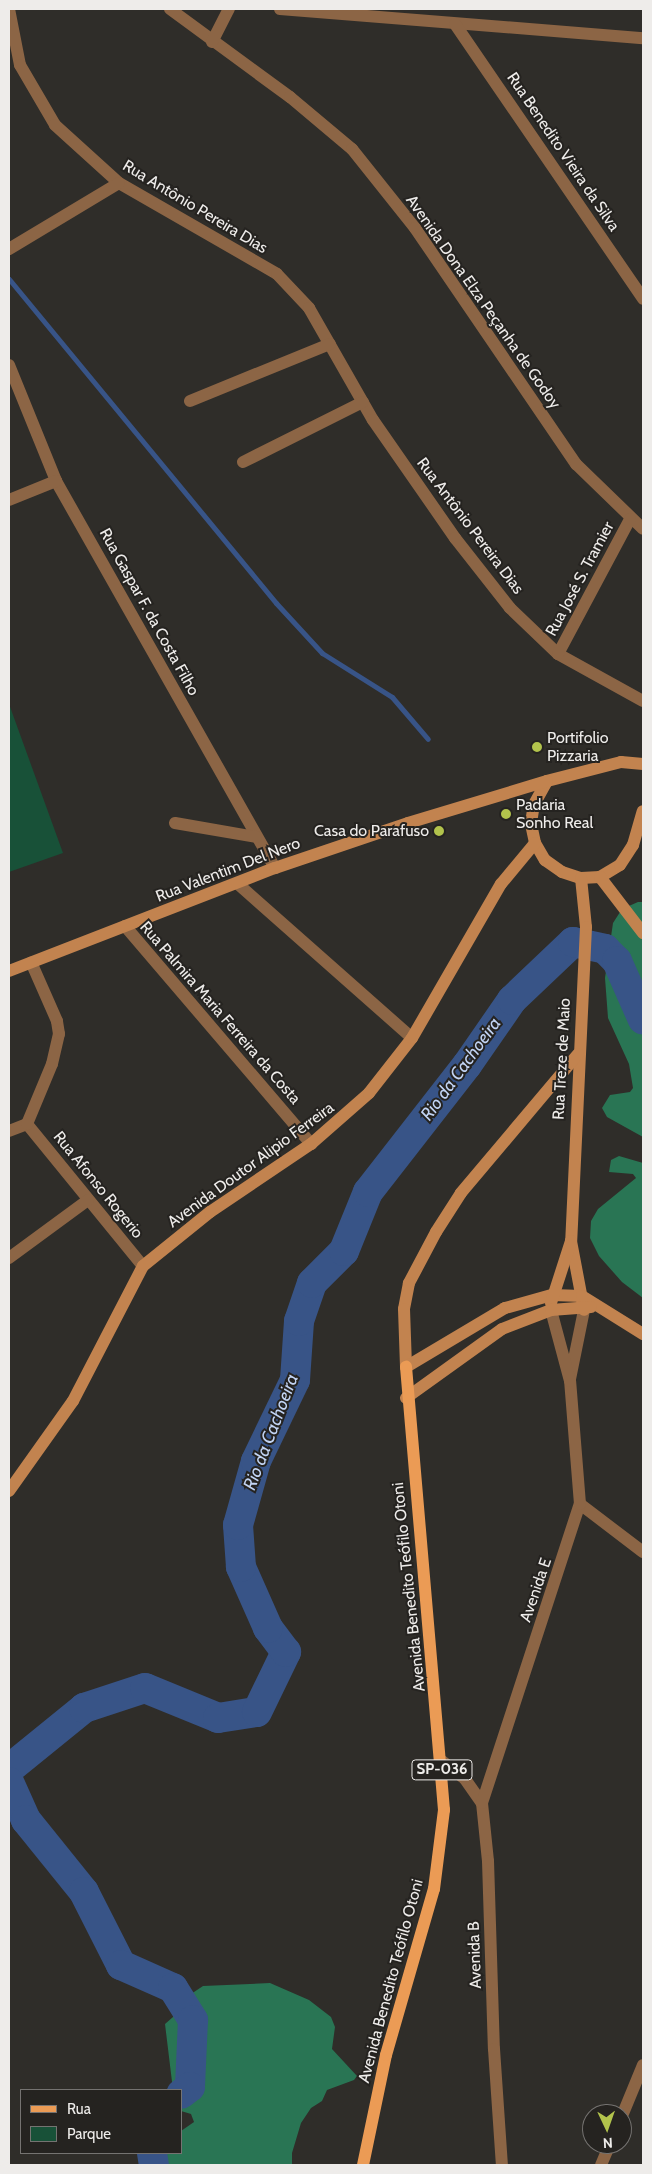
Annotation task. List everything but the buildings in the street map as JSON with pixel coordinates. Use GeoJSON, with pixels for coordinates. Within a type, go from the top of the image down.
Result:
{"type":"FeatureCollection","features":[{"type":"Feature","properties":{"kind":"main road","name":"Rua Valentim Del Nero"},"geometry":{"type":"LineString","coordinates":[[9,971],[238,884],[275,868],[408,823],[547,781],[621,762],[643,764]]}},
{"type":"Feature","properties":{"kind":"main road"},"geometry":{"type":"LineString","coordinates":[[547,781],[534,804],[531,824],[534,843],[546,860],[556,868],[582,878],[600,876],[620,865],[633,845],[643,811]]}},
{"type":"Feature","properties":{"kind":"main road","name":"Avenida Doutor Alipio Ferreira"},"geometry":{"type":"LineString","coordinates":[[9,1490],[73,1401],[143,1266],[210,1212],[311,1144],[369,1093],[412,1038],[501,884],[534,843]]}},
{"type":"Feature","properties":{"kind":"main road"},"geometry":{"type":"LineString","coordinates":[[600,876],[643,933]]}},
{"type":"Feature","properties":{"kind":"main road","name":"Rua Treze de Maio"},"geometry":{"type":"LineString","coordinates":[[582,878],[586,927],[578,1054],[570,1241],[584,1310]]}},
{"type":"Feature","properties":{"kind":"main road","name":"Avenida Benedito Teófilo Otoni"},"geometry":{"type":"LineString","coordinates":[[363,2165],[386,2055],[434,1889],[444,1810],[442,1761],[406,1398],[404,1309],[409,1283],[436,1232],[461,1193],[578,1054]]}},
{"type":"Feature","properties":{"kind":"main road","name":"Rua Treze de Maio"},"geometry":{"type":"LineString","coordinates":[[551,1310],[552,1295],[570,1241]]}},
{"type":"Feature","properties":{"kind":"main road"},"geometry":{"type":"LineString","coordinates":[[406,1367],[505,1308],[552,1295],[582,1296],[643,1334]]}},
{"type":"Feature","properties":{"kind":"main road"},"geometry":{"type":"LineString","coordinates":[[406,1398],[502,1328],[551,1310],[584,1310],[598,1305]]}},
{"type":"Feature","properties":{"kind":"street","name":"Rua Antônio Pereira Dias"},"geometry":{"type":"LineString","coordinates":[[9,9],[20,65],[55,125],[119,183],[277,274],[309,308],[364,402],[455,538],[510,608],[558,654],[643,701]]}},
{"type":"Feature","properties":{"kind":"street","name":"Avenida Dona Elza Peçanha de Godoy"},"geometry":{"type":"LineString","coordinates":[[170,9],[212,42],[290,97],[352,149],[416,228],[576,464],[630,518],[643,527]]}},
{"type":"Feature","properties":{"kind":"street"},"geometry":{"type":"LineString","coordinates":[[212,42],[229,9]]}},
{"type":"Feature","properties":{"kind":"street"},"geometry":{"type":"LineString","coordinates":[[280,9],[643,38]]}},
{"type":"Feature","properties":{"kind":"street","name":"Rua Benedito Vieira da Silva"},"geometry":{"type":"LineString","coordinates":[[455,24],[643,299]]}},
{"type":"Feature","properties":{"kind":"street"},"geometry":{"type":"LineString","coordinates":[[9,249],[119,183]]}},
{"type":"Feature","properties":{"kind":"street"},"geometry":{"type":"LineString","coordinates":[[190,401],[330,344]]}},
{"type":"Feature","properties":{"kind":"street","name":"Rua Gaspar F. da Costa Filho"},"geometry":{"type":"LineString","coordinates":[[9,365],[56,481],[256,838],[275,868]]}},
{"type":"Feature","properties":{"kind":"street"},"geometry":{"type":"LineString","coordinates":[[243,462],[364,402]]}},
{"type":"Feature","properties":{"kind":"street"},"geometry":{"type":"LineString","coordinates":[[9,500],[56,481]]}},
{"type":"Feature","properties":{"kind":"street","name":"Rua José S. Tramier"},"geometry":{"type":"LineString","coordinates":[[558,654],[630,518]]}},
{"type":"Feature","properties":{"kind":"street"},"geometry":{"type":"LineString","coordinates":[[175,823],[256,838]]}},
{"type":"Feature","properties":{"kind":"street"},"geometry":{"type":"LineString","coordinates":[[238,884],[412,1038]]}},
{"type":"Feature","properties":{"kind":"street","name":"Rua Palmira Maria Ferreira da Costa"},"geometry":{"type":"LineString","coordinates":[[125,926],[311,1144]]}},
{"type":"Feature","properties":{"kind":"street"},"geometry":{"type":"LineString","coordinates":[[9,1131],[27,1124],[52,1064],[59,1034],[57,1021],[32,962]]}},
{"type":"Feature","properties":{"kind":"street","name":"Rua Afonso Rogerio"},"geometry":{"type":"LineString","coordinates":[[27,1124],[143,1266]]}},
{"type":"Feature","properties":{"kind":"street"},"geometry":{"type":"LineString","coordinates":[[9,1258],[88,1200]]}},
{"type":"Feature","properties":{"kind":"street","name":"Avenida E"},"geometry":{"type":"LineString","coordinates":[[482,1803],[580,1504],[570,1381],[551,1310]]}},
{"type":"Feature","properties":{"kind":"street","name":"Avenida E"},"geometry":{"type":"LineString","coordinates":[[570,1381],[584,1310]]}},
{"type":"Feature","properties":{"kind":"street"},"geometry":{"type":"LineString","coordinates":[[580,1504],[643,1552]]}},
{"type":"Feature","properties":{"kind":"street","name":"Avenida B"},"geometry":{"type":"LineString","coordinates":[[442,1761],[465,1779],[482,1803],[488,1860],[494,2049],[502,2165]]}},
{"type":"Feature","properties":{"kind":"street"},"geometry":{"type":"LineString","coordinates":[[627,2104],[643,2065]]}},
{"type":"Feature","properties":{"kind":"green space"},"geometry":{"type":"Polygon","coordinates":[[[9,704],[63,853],[9,872],[9,704]]]}},
{"type":"Feature","properties":{"kind":"green space"},"geometry":{"type":"Polygon","coordinates":[[[638,902],[643,902],[643,1137],[607,1117],[602,1108],[610,1095],[630,1092],[633,1088],[629,1064],[608,1018],[605,978],[613,923],[622,909],[638,902]]]}},
{"type":"Feature","properties":{"kind":"green space"},"geometry":{"type":"Polygon","coordinates":[[[619,1156],[643,1163],[643,1298],[622,1282],[599,1256],[590,1238],[591,1221],[598,1209],[636,1178],[633,1174],[609,1172],[611,1160],[619,1156]]]}},
{"type":"Feature","properties":{"kind":"green space"},"geometry":{"type":"Polygon","coordinates":[[[270,1983],[309,2000],[331,2017],[335,2027],[332,2049],[357,2076],[354,2080],[327,2090],[322,2101],[311,2108],[301,2123],[292,2153],[292,2165],[147,2165],[155,2154],[182,2154],[182,2130],[194,2122],[191,2114],[182,2111],[182,2089],[173,2089],[165,2024],[173,2017],[182,2000],[203,1986],[270,1983]]]}},
{"type":"Feature","properties":{"kind":"waterway"},"geometry":{"type":"LineString","coordinates":[[9,279],[276,603],[322,653],[392,697],[428,739]]}},
{"type":"Feature","properties":{"kind":"waterway","name":"Rio da Cachoeira"},"geometry":{"type":"LineString","coordinates":[[9,1769],[84,1708],[145,1688],[218,1718],[257,1712],[286,1652],[268,1628],[241,1567],[238,1525],[256,1461],[295,1380],[299,1321],[312,1283],[344,1251],[368,1192],[467,1065],[512,1000],[573,942],[605,949],[617,961],[643,1020]]}},
{"type":"Feature","properties":{"kind":"waterway","name":"Rio da Cachoeira"},"geometry":{"type":"LineString","coordinates":[[9,1782],[26,1820],[84,1892],[121,1965],[173,1988],[193,2020],[190,2087],[182,2093]]}},
{"type":"Feature","properties":{"kind":"waterway","name":"Rio da Cachoeira"},"geometry":{"type":"LineString","coordinates":[[152,2154],[154,2165]]}},
{"type":"Feature","properties":{"kind":"place","name":"Portifolio Pizzaria"},"geometry":{"type":"Point","coordinates":[537,747]}},
{"type":"Feature","properties":{"kind":"place","name":"Padaria Sonho Real"},"geometry":{"type":"Point","coordinates":[506,814]}},
{"type":"Feature","properties":{"kind":"place","name":"Casa do Parafuso"},"geometry":{"type":"Point","coordinates":[439,831]}}]}
